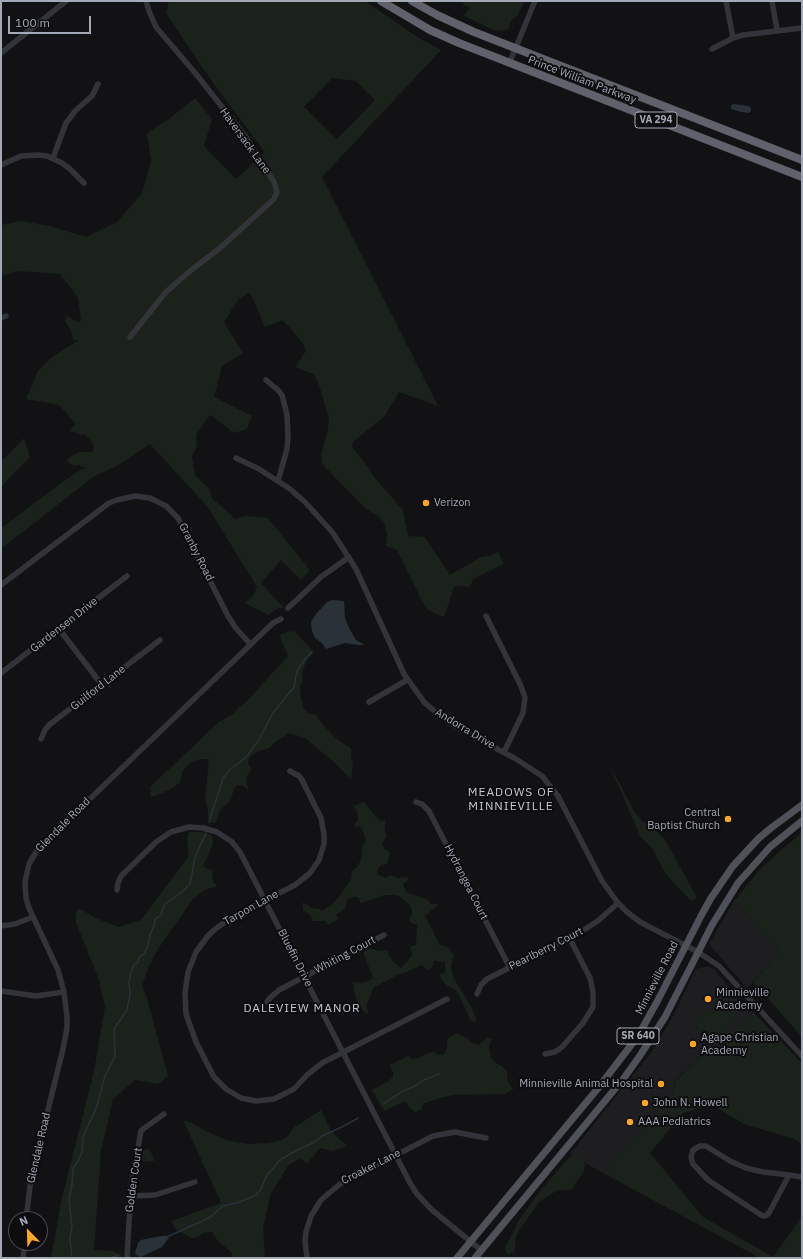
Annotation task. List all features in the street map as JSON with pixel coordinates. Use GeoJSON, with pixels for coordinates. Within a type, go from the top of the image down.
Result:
{"type":"FeatureCollection","features":[{"type":"Feature","properties":{"kind":"highway","name":"Prince William Parkway"},"geometry":{"type":"LineString","coordinates":[[381,1],[430,30],[509,64],[802,177]]}},
{"type":"Feature","properties":{"kind":"highway","name":"Prince William Parkway"},"geometry":{"type":"LineString","coordinates":[[412,1],[460,26],[802,160]]}},
{"type":"Feature","properties":{"kind":"main road","name":"Minnieville Road"},"geometry":{"type":"LineString","coordinates":[[457,1258],[623,1057],[645,1024],[711,898],[733,866],[763,835],[802,805]]}},
{"type":"Feature","properties":{"kind":"main road","name":"SR 640"},"geometry":{"type":"LineString","coordinates":[[475,1258],[640,1057],[665,1017],[725,902],[738,883],[770,847],[802,821]]}},
{"type":"Feature","properties":{"kind":"street"},"geometry":{"type":"LineString","coordinates":[[1,53],[66,1]]}},
{"type":"Feature","properties":{"kind":"street","name":"Haversack Lane"},"geometry":{"type":"LineString","coordinates":[[130,337],[166,292],[220,248],[274,199],[277,192],[274,182],[245,136],[196,74],[156,27],[146,1]]}},
{"type":"Feature","properties":{"kind":"street"},"geometry":{"type":"LineString","coordinates":[[509,64],[535,1]]}},
{"type":"Feature","properties":{"kind":"street"},"geometry":{"type":"LineString","coordinates":[[726,1],[733,38]]}},
{"type":"Feature","properties":{"kind":"street"},"geometry":{"type":"LineString","coordinates":[[772,1],[777,30]]}},
{"type":"Feature","properties":{"kind":"street"},"geometry":{"type":"LineString","coordinates":[[712,49],[733,38],[743,35],[802,28]]}},
{"type":"Feature","properties":{"kind":"street"},"geometry":{"type":"LineString","coordinates":[[53,158],[66,124],[76,110],[92,96],[98,84]]}},
{"type":"Feature","properties":{"kind":"street"},"geometry":{"type":"LineString","coordinates":[[1,165],[13,158],[30,155],[53,158],[70,169],[84,183]]}},
{"type":"Feature","properties":{"kind":"street"},"geometry":{"type":"LineString","coordinates":[[266,380],[282,395],[287,416],[287,449],[278,481]]}},
{"type":"Feature","properties":{"kind":"street","name":"Andorra Drive"},"geometry":{"type":"LineString","coordinates":[[236,458],[259,469],[296,494],[333,533],[358,574],[400,668],[407,680],[424,702],[440,716],[472,736],[525,764],[536,772],[554,791],[602,881],[618,903],[640,922],[698,952],[718,966],[802,1056]]}},
{"type":"Feature","properties":{"kind":"street","name":"Granby Road"},"geometry":{"type":"LineString","coordinates":[[1,585],[109,503],[121,498],[135,496],[150,498],[166,506],[178,518],[228,616],[235,627],[250,644]]}},
{"type":"Feature","properties":{"kind":"street"},"geometry":{"type":"LineString","coordinates":[[288,608],[321,576],[349,557]]}},
{"type":"Feature","properties":{"kind":"street","name":"Gardensen Drive"},"geometry":{"type":"LineString","coordinates":[[1,673],[127,576]]}},
{"type":"Feature","properties":{"kind":"street"},"geometry":{"type":"LineString","coordinates":[[486,616],[522,686],[525,698],[523,713],[504,752]]}},
{"type":"Feature","properties":{"kind":"street","name":"Glendale Road"},"geometry":{"type":"LineString","coordinates":[[27,1211],[31,1179],[65,1040],[67,1016],[64,992],[56,964],[33,917],[26,898],[25,882],[29,864],[36,852],[250,644],[273,623],[281,619]]}},
{"type":"Feature","properties":{"kind":"street"},"geometry":{"type":"LineString","coordinates":[[59,629],[102,685]]}},
{"type":"Feature","properties":{"kind":"street","name":"Guilford Lane"},"geometry":{"type":"LineString","coordinates":[[41,739],[49,725],[160,640]]}},
{"type":"Feature","properties":{"kind":"street"},"geometry":{"type":"LineString","coordinates":[[369,702],[407,680]]}},
{"type":"Feature","properties":{"kind":"street","name":"Tarpon Lane"},"geometry":{"type":"LineString","coordinates":[[290,771],[299,776],[302,780],[318,812],[323,826],[324,844],[319,860],[310,873],[295,885],[229,919],[214,930],[200,946],[190,964],[185,993],[186,1014],[196,1042],[207,1064],[220,1084],[233,1094],[249,1100],[274,1099],[289,1093],[299,1086],[314,1069],[343,1052],[447,999]]}},
{"type":"Feature","properties":{"kind":"street","name":"Hydrangea Court"},"geometry":{"type":"LineString","coordinates":[[416,802],[422,804],[430,811],[510,968]]}},
{"type":"Feature","properties":{"kind":"street","name":"Bluefin Drive"},"geometry":{"type":"LineString","coordinates":[[117,890],[121,876],[160,838],[176,830],[199,828],[217,832],[228,839],[240,852],[410,1183],[423,1201],[481,1250]]}},
{"type":"Feature","properties":{"kind":"street","name":"Pearlberry Court"},"geometry":{"type":"LineString","coordinates":[[477,994],[484,982],[569,938],[596,922],[618,903]]}},
{"type":"Feature","properties":{"kind":"street"},"geometry":{"type":"LineString","coordinates":[[1,926],[16,924],[33,917]]}},
{"type":"Feature","properties":{"kind":"street","name":"Whiting Court"},"geometry":{"type":"LineString","coordinates":[[267,1002],[274,993],[279,990],[384,935]]}},
{"type":"Feature","properties":{"kind":"street"},"geometry":{"type":"LineString","coordinates":[[545,1054],[555,1052],[562,1047],[583,1023],[592,1007],[594,998],[592,986],[569,938]]}},
{"type":"Feature","properties":{"kind":"street"},"geometry":{"type":"LineString","coordinates":[[1,991],[36,996],[64,992]]}},
{"type":"Feature","properties":{"kind":"street","name":"Golden Court"},"geometry":{"type":"LineString","coordinates":[[128,1258],[131,1196],[141,1131],[164,1114]]}},
{"type":"Feature","properties":{"kind":"street","name":"Croaker Lane"},"geometry":{"type":"LineString","coordinates":[[307,1258],[305,1241],[308,1223],[315,1207],[333,1188],[428,1138],[440,1134],[455,1132],[486,1138]]}},
{"type":"Feature","properties":{"kind":"street"},"geometry":{"type":"LineString","coordinates":[[789,1175],[769,1213],[763,1215],[708,1180],[694,1164],[691,1159],[691,1153],[696,1147],[704,1146],[730,1162],[746,1168],[802,1177]]}},
{"type":"Feature","properties":{"kind":"street"},"geometry":{"type":"LineString","coordinates":[[131,1196],[155,1195],[195,1182]]}},
{"type":"Feature","properties":{"kind":"shaded area"},"geometry":{"type":"Polygon","coordinates":[[[169,1],[365,1],[419,38],[441,50],[322,177],[438,406],[399,392],[384,417],[353,442],[352,447],[374,477],[403,510],[408,536],[425,537],[450,575],[481,557],[489,556],[498,552],[504,564],[473,579],[470,587],[454,587],[444,617],[427,609],[397,550],[386,546],[387,534],[384,522],[378,516],[366,509],[322,464],[321,454],[328,429],[329,418],[318,382],[313,374],[295,367],[306,351],[302,342],[283,320],[265,327],[250,292],[239,299],[224,322],[243,353],[222,366],[214,397],[252,416],[247,429],[234,433],[210,415],[196,435],[197,446],[192,456],[195,475],[210,490],[212,499],[235,519],[245,516],[268,518],[310,570],[301,580],[281,560],[261,583],[284,608],[278,608],[269,615],[245,603],[253,596],[257,587],[207,506],[150,444],[117,466],[93,477],[1,549],[1,528],[57,486],[80,470],[86,468],[79,465],[74,466],[66,461],[71,456],[80,452],[92,452],[94,446],[86,435],[70,431],[76,424],[59,405],[26,399],[38,371],[52,357],[79,340],[73,340],[71,329],[66,323],[65,319],[67,316],[78,322],[81,321],[78,298],[60,274],[19,271],[1,276],[1,225],[21,221],[50,226],[86,237],[117,222],[142,193],[151,161],[147,133],[169,119],[195,98],[212,119],[204,146],[236,179],[265,152],[213,83],[166,13],[169,1]],[[332,78],[304,107],[337,139],[375,100],[356,81],[332,78]]]}},
{"type":"Feature","properties":{"kind":"shaded area"},"geometry":{"type":"Polygon","coordinates":[[[462,1],[525,1],[517,16],[511,21],[508,29],[500,31],[491,29],[464,16],[470,8],[464,5],[462,1]]]}},
{"type":"Feature","properties":{"kind":"shaded area"},"geometry":{"type":"Polygon","coordinates":[[[733,104],[749,106],[751,111],[749,113],[731,109],[733,104]]]}},
{"type":"Feature","properties":{"kind":"shaded area"},"geometry":{"type":"Polygon","coordinates":[[[24,438],[30,457],[1,487],[1,462],[24,438]]]}},
{"type":"Feature","properties":{"kind":"shaded area"},"geometry":{"type":"Polygon","coordinates":[[[332,600],[344,601],[345,618],[349,628],[356,640],[365,645],[345,643],[326,649],[322,643],[315,638],[312,631],[311,622],[327,602],[332,600]]]}},
{"type":"Feature","properties":{"kind":"shaded area"},"geometry":{"type":"Polygon","coordinates":[[[290,631],[295,632],[314,652],[306,662],[302,673],[303,677],[300,689],[304,709],[309,714],[315,714],[336,738],[351,749],[353,764],[351,776],[352,780],[335,763],[305,738],[290,733],[278,740],[269,748],[256,752],[249,758],[248,764],[252,769],[247,776],[246,782],[249,791],[243,786],[237,785],[234,788],[231,800],[221,809],[215,823],[210,822],[208,818],[208,809],[205,800],[209,759],[194,761],[186,766],[182,772],[179,783],[171,789],[155,796],[150,796],[150,787],[219,722],[234,713],[241,705],[245,703],[288,656],[280,635],[290,631]]]}},
{"type":"Feature","properties":{"kind":"shaded area"},"geometry":{"type":"Polygon","coordinates":[[[609,764],[634,811],[642,821],[656,830],[666,841],[697,898],[691,901],[665,873],[652,848],[640,836],[609,764]]]}},
{"type":"Feature","properties":{"kind":"shaded area"},"geometry":{"type":"Polygon","coordinates":[[[364,802],[376,817],[381,821],[385,821],[385,831],[387,836],[382,844],[390,853],[387,864],[381,865],[378,868],[377,874],[385,878],[390,875],[398,878],[407,877],[408,880],[403,884],[408,893],[427,899],[431,904],[439,904],[425,916],[440,945],[448,947],[454,955],[451,965],[453,977],[472,1008],[476,1021],[471,1021],[456,990],[443,982],[439,974],[445,973],[445,962],[434,961],[432,967],[428,970],[421,965],[399,974],[373,988],[366,1005],[369,1014],[365,1013],[358,1003],[354,992],[353,981],[356,983],[366,982],[373,978],[363,952],[370,948],[379,951],[388,950],[390,957],[401,968],[413,955],[410,949],[411,946],[416,945],[417,925],[411,923],[409,920],[412,913],[411,906],[399,896],[385,895],[361,903],[358,897],[351,897],[347,900],[345,909],[336,915],[339,919],[328,925],[325,921],[313,921],[310,915],[303,910],[303,902],[312,908],[320,909],[322,911],[334,903],[351,880],[352,871],[358,866],[362,856],[362,848],[366,840],[361,827],[354,826],[358,820],[357,811],[354,806],[364,802]]]}},
{"type":"Feature","properties":{"kind":"shaded area"},"geometry":{"type":"Polygon","coordinates":[[[189,832],[201,832],[211,835],[213,844],[203,866],[213,871],[212,879],[217,886],[205,890],[193,899],[156,952],[142,986],[147,998],[168,1076],[158,1084],[135,1080],[113,1099],[101,1151],[94,1250],[113,1251],[120,1254],[122,1258],[51,1258],[61,1202],[94,1071],[105,1007],[98,977],[76,923],[76,913],[78,909],[83,910],[93,917],[119,927],[141,920],[189,856],[187,839],[189,832]]]}},
{"type":"Feature","properties":{"kind":"shaded area"},"geometry":{"type":"Polygon","coordinates":[[[802,832],[802,1037],[753,982],[781,951],[734,901],[762,867],[802,832]]]}},
{"type":"Feature","properties":{"kind":"shaded area"},"geometry":{"type":"Polygon","coordinates":[[[734,901],[781,951],[747,988],[709,944],[734,901]]]}},
{"type":"Feature","properties":{"kind":"shaded area"},"geometry":{"type":"Polygon","coordinates":[[[708,966],[713,969],[753,1012],[720,1048],[706,1050],[675,1081],[673,1094],[603,1173],[570,1154],[653,1050],[673,1016],[696,969],[708,966]]]}},
{"type":"Feature","properties":{"kind":"shaded area"},"geometry":{"type":"Polygon","coordinates":[[[721,993],[733,1004],[736,1001],[743,1008],[727,1030],[729,1033],[720,1045],[692,1025],[701,1012],[708,1014],[721,993]]]}},
{"type":"Feature","properties":{"kind":"shaded area"},"geometry":{"type":"Polygon","coordinates":[[[753,1012],[802,1063],[802,1145],[794,1139],[744,1124],[712,1105],[683,1113],[650,1153],[703,1217],[773,1257],[802,1216],[802,1258],[760,1258],[603,1173],[673,1094],[675,1082],[706,1050],[720,1048],[753,1012]]]}},
{"type":"Feature","properties":{"kind":"shaded area"},"geometry":{"type":"Polygon","coordinates":[[[457,1033],[467,1038],[474,1044],[479,1045],[487,1038],[493,1038],[489,1045],[491,1057],[494,1062],[502,1066],[507,1072],[507,1080],[513,1089],[505,1094],[454,1095],[440,1098],[423,1104],[421,1110],[415,1112],[405,1101],[384,1111],[372,1090],[389,1081],[393,1077],[390,1065],[408,1056],[412,1059],[434,1052],[437,1055],[444,1054],[447,1048],[447,1039],[457,1033]]]}},
{"type":"Feature","properties":{"kind":"shaded area"},"geometry":{"type":"Polygon","coordinates":[[[321,1110],[331,1131],[347,1146],[333,1151],[320,1148],[307,1164],[300,1158],[288,1166],[271,1193],[263,1228],[265,1258],[231,1258],[232,1253],[218,1241],[212,1232],[203,1233],[198,1237],[192,1238],[176,1230],[171,1221],[221,1203],[183,1120],[226,1140],[248,1144],[268,1143],[282,1140],[289,1135],[293,1128],[321,1110]]]}},
{"type":"Feature","properties":{"kind":"shaded area"},"geometry":{"type":"Polygon","coordinates":[[[150,1149],[154,1161],[143,1162],[141,1159],[143,1150],[150,1149]]]}},
{"type":"Feature","properties":{"kind":"shaded area"},"geometry":{"type":"Polygon","coordinates":[[[574,1153],[578,1154],[584,1160],[584,1171],[572,1189],[556,1191],[539,1202],[518,1232],[515,1240],[515,1251],[507,1254],[505,1248],[519,1220],[540,1191],[574,1153]]]}},
{"type":"Feature","properties":{"kind":"shaded area"},"geometry":{"type":"Polygon","coordinates":[[[161,1236],[170,1236],[162,1247],[141,1257],[136,1255],[135,1253],[138,1243],[141,1240],[161,1236]]]}},
{"type":"Feature","properties":{"kind":"waterway"},"geometry":{"type":"LineString","coordinates":[[209,822],[223,778],[247,756],[258,741],[273,713],[294,687],[297,671],[312,652]]}},
{"type":"Feature","properties":{"kind":"waterway"},"geometry":{"type":"LineString","coordinates":[[72,1258],[70,1238],[72,1227],[69,1199],[73,1168],[82,1152],[83,1137],[97,1106],[105,1076],[115,1057],[114,1029],[127,1010],[130,994],[129,982],[131,973],[134,965],[138,962],[139,957],[144,954],[148,946],[155,919],[161,915],[165,904],[182,892],[190,884],[195,857],[206,833]]}},
{"type":"Feature","properties":{"kind":"waterway"},"geometry":{"type":"LineString","coordinates":[[383,1104],[403,1091],[439,1074]]}},
{"type":"Feature","properties":{"kind":"waterway"},"geometry":{"type":"LineString","coordinates":[[169,1236],[209,1218],[223,1206],[240,1202],[256,1195],[261,1189],[267,1175],[280,1160],[313,1143],[322,1136],[358,1118]]}},
{"type":"Feature","properties":{"kind":"waterway"},"geometry":{"type":"LineString","coordinates":[[109,1258],[117,1256]]}},
{"type":"Feature","properties":{"kind":"place","name":"Verizon"},"geometry":{"type":"Point","coordinates":[426,503]}},
{"type":"Feature","properties":{"kind":"place","name":"Central Baptist Church"},"geometry":{"type":"Point","coordinates":[728,819]}},
{"type":"Feature","properties":{"kind":"place","name":"Minnieville Academy"},"geometry":{"type":"Point","coordinates":[708,999]}},
{"type":"Feature","properties":{"kind":"place","name":"Agape Christian Academy"},"geometry":{"type":"Point","coordinates":[693,1044]}},
{"type":"Feature","properties":{"kind":"place","name":"Minnieville Animal Hospital"},"geometry":{"type":"Point","coordinates":[661,1084]}},
{"type":"Feature","properties":{"kind":"place","name":"John N. Howell"},"geometry":{"type":"Point","coordinates":[645,1103]}},
{"type":"Feature","properties":{"kind":"place","name":"AAA Pediatrics"},"geometry":{"type":"Point","coordinates":[630,1122]}},
{"type":"Feature","properties":{"kind":"district","name":"MEADOWS OF MINNIEVILLE"},"geometry":{"type":"Point","coordinates":[511,800]}},
{"type":"Feature","properties":{"kind":"district","name":"DALEVIEW MANOR"},"geometry":{"type":"Point","coordinates":[302,1009]}}]}
